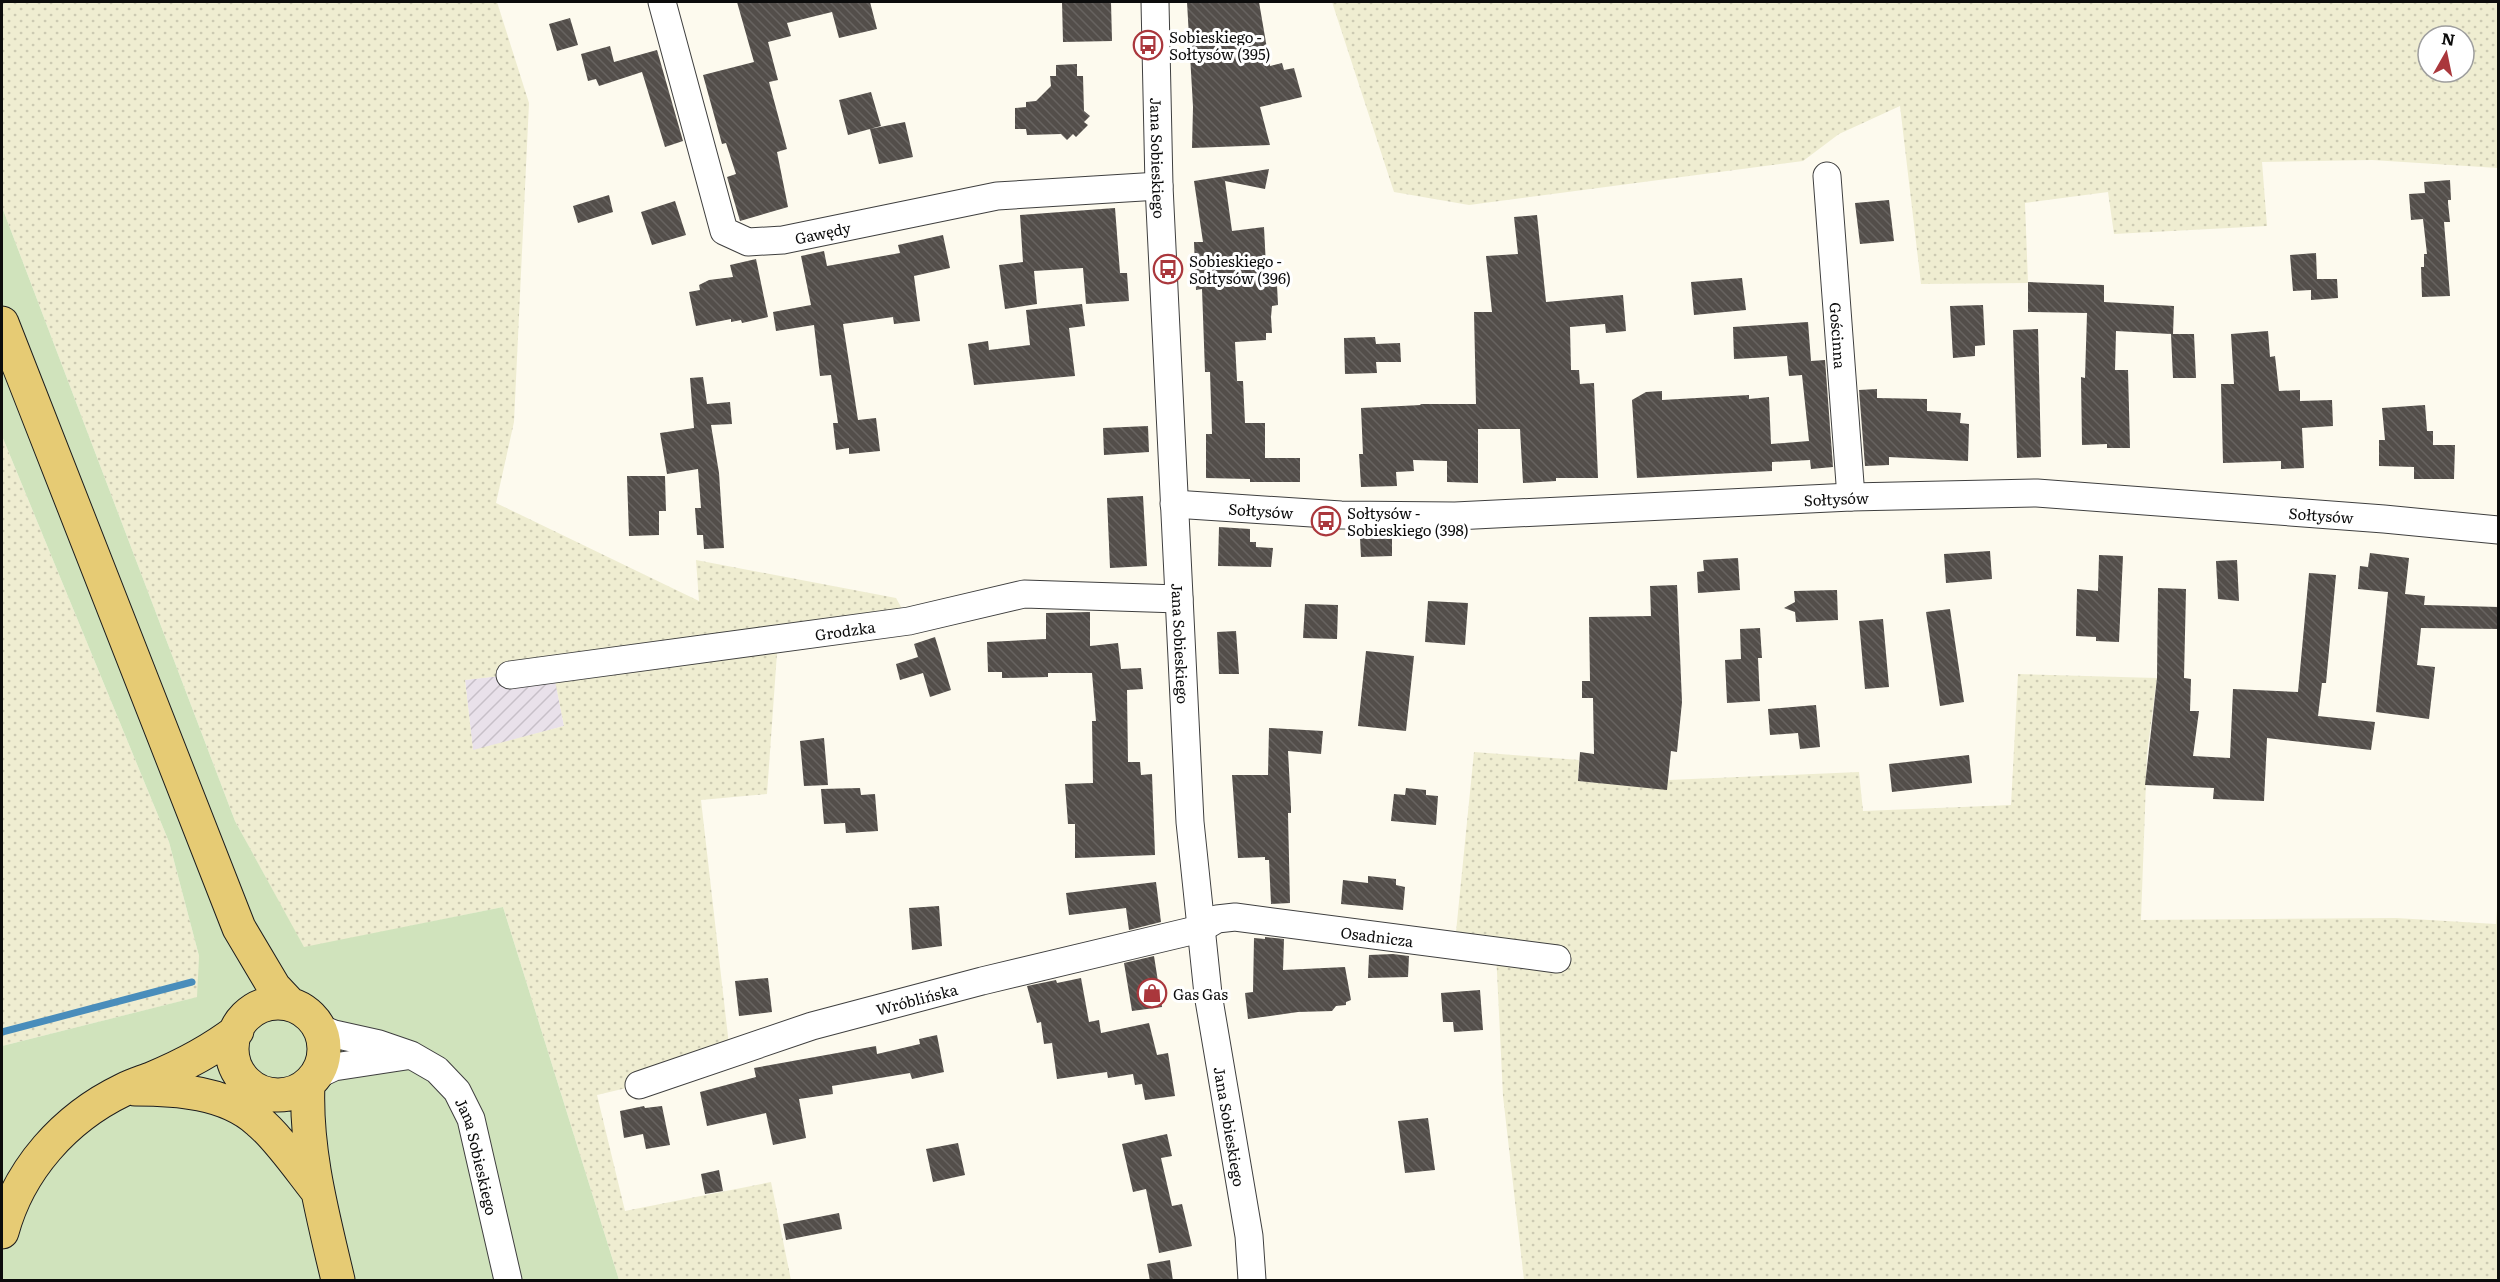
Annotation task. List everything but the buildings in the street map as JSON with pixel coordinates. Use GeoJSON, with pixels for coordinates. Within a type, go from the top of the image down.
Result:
{"type":"FeatureCollection","features":[{"type":"Feature","properties":{"kind":"main road"},"geometry":{"type":"LineString","coordinates":[[2,323],[239,928],[274,987],[290,1004]]}},
{"type":"Feature","properties":{"kind":"main road"},"geometry":{"type":"LineString","coordinates":[[239,928],[250,1002],[232,1051],[236,1066],[282,1107],[316,1181]]}},
{"type":"Feature","properties":{"kind":"main road"},"geometry":{"type":"LineString","coordinates":[[2,1232],[5,1218],[27,1172],[78,1117],[124,1089],[155,1078],[218,1045],[262,1006],[276,1003],[290,1004],[303,1010],[319,1028],[324,1043],[324,1055],[312,1080],[307,1102],[316,1181],[338,1281]]}},
{"type":"Feature","properties":{"kind":"main road"},"geometry":{"type":"LineString","coordinates":[[155,1078],[225,1074],[258,1087],[287,1094],[312,1080]]}},
{"type":"Feature","properties":{"kind":"main road"},"geometry":{"type":"LineString","coordinates":[[124,1089],[165,1089],[207,1096],[240,1108],[259,1121],[316,1181]]}},
{"type":"Feature","properties":{"kind":"street","name":"Gawędy"},"geometry":{"type":"LineString","coordinates":[[663,2],[724,231],[748,242],[783,240],[997,196],[1159,186]]}},
{"type":"Feature","properties":{"kind":"street","name":"Jana Sobieskiego"},"geometry":{"type":"LineString","coordinates":[[1155,2],[1159,186],[1190,822],[1208,994],[1226,1112],[1250,1236],[1252,1281]]}},
{"type":"Feature","properties":{"kind":"street","name":"Gościnna"},"geometry":{"type":"LineString","coordinates":[[1827,176],[1851,497]]}},
{"type":"Feature","properties":{"kind":"street","name":"Sołtysów"},"geometry":{"type":"LineString","coordinates":[[1174,504],[1341,515],[1455,516],[1851,497],[2037,493],[2499,530]]}},
{"type":"Feature","properties":{"kind":"street","name":"Grodzka"},"geometry":{"type":"LineString","coordinates":[[510,675],[909,621],[1024,594],[1179,599]]}},
{"type":"Feature","properties":{"kind":"street","name":"Osadnicza"},"geometry":{"type":"LineString","coordinates":[[1200,929],[1217,919],[1234,917],[1557,959]]}},
{"type":"Feature","properties":{"kind":"street","name":"Wróblińska"},"geometry":{"type":"LineString","coordinates":[[639,1085],[812,1026],[982,981],[1200,929]]}},
{"type":"Feature","properties":{"kind":"street","name":"Jana Sobieskiego"},"geometry":{"type":"LineString","coordinates":[[319,1028],[334,1034],[379,1044],[411,1056],[437,1070],[457,1091],[471,1119],[508,1281]]}},
{"type":"Feature","properties":{"kind":"street"},"geometry":{"type":"LineString","coordinates":[[312,1080],[334,1067],[411,1056]]}},
{"type":"Feature","properties":{"kind":"shaded area"},"geometry":{"type":"Polygon","coordinates":[[[2,2],[497,2],[529,103],[514,422],[496,503],[699,601],[696,560],[896,598],[909,621],[778,639],[767,794],[701,800],[730,1054],[639,1085],[597,1095],[625,1211],[771,1182],[791,1280],[619,1280],[503,907],[304,948],[235,821],[2,207],[2,2]],[[553,670],[465,680],[473,750],[564,726],[553,670]]]}},
{"type":"Feature","properties":{"kind":"shaded area"},"geometry":{"type":"Polygon","coordinates":[[[1332,2],[2498,2],[2498,168],[2372,160],[2262,162],[2267,226],[2114,234],[2108,192],[2025,203],[2028,283],[1921,284],[1900,106],[1839,134],[1803,161],[1469,205],[1394,192],[1332,2]]]}},
{"type":"Feature","properties":{"kind":"shaded area"},"geometry":{"type":"Polygon","coordinates":[[[2,436],[169,842],[199,956],[198,997],[2,1046],[2,436]]]}},
{"type":"Feature","properties":{"kind":"shaded area"},"geometry":{"type":"Polygon","coordinates":[[[553,669],[564,726],[473,751],[465,680],[553,669]]]}},
{"type":"Feature","properties":{"kind":"shaded area"},"geometry":{"type":"Polygon","coordinates":[[[2018,674],[2157,678],[2147,754],[2141,920],[2396,918],[2496,924],[2498,893],[2498,1280],[1524,1280],[1503,1096],[1496,952],[1456,932],[1474,752],[1579,760],[1578,781],[1666,789],[1668,780],[1859,772],[1863,811],[2011,805],[2018,674]]]}},
{"type":"Feature","properties":{"kind":"green space"},"geometry":{"type":"Polygon","coordinates":[[[2,207],[235,821],[304,947],[503,907],[619,1280],[2,1280],[2,1046],[197,997],[199,956],[169,842],[2,436],[2,207]]]}},
{"type":"Feature","properties":{"kind":"waterway"},"geometry":{"type":"LineString","coordinates":[[2,1032],[192,982]]}},
{"type":"Feature","properties":{"kind":"place","name":"Sobieskiego - Sołtysów (395)"},"geometry":{"type":"Point","coordinates":[1148,45]}},
{"type":"Feature","properties":{"kind":"place","name":"Sobieskiego - Sołtysów (396)"},"geometry":{"type":"Point","coordinates":[1168,269]}},
{"type":"Feature","properties":{"kind":"place","name":"Sołtysów - Sobieskiego (398)"},"geometry":{"type":"Point","coordinates":[1326,521]}},
{"type":"Feature","properties":{"kind":"place","name":"Gas Gas"},"geometry":{"type":"Point","coordinates":[1152,993]}}]}
